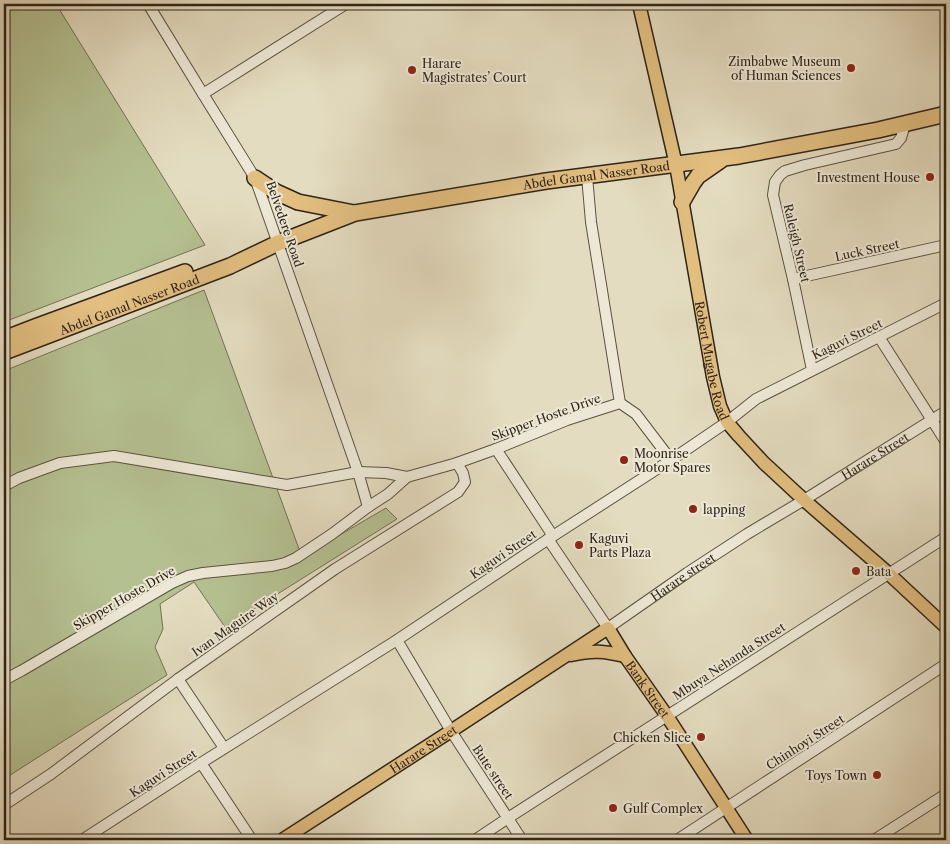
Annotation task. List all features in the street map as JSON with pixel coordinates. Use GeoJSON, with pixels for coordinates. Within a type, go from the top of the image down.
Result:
{"type":"FeatureCollection","features":[{"type":"Feature","properties":{"kind":"highway","name":"Abdel Gamal Nasser Road"},"geometry":{"type":"LineString","coordinates":[[4,352],[230,266],[278,243],[356,213],[509,187],[724,158],[818,142],[946,114]]}},
{"type":"Feature","properties":{"kind":"highway"},"geometry":{"type":"LineString","coordinates":[[682,202],[698,176],[724,158]]}},
{"type":"Feature","properties":{"kind":"highway"},"geometry":{"type":"LineString","coordinates":[[256,178],[276,192],[298,202],[356,213]]}},
{"type":"Feature","properties":{"kind":"highway","name":"Abdel Gamal Nasser Road"},"geometry":{"type":"LineString","coordinates":[[4,339],[160,280],[226,258],[254,254]]}},
{"type":"Feature","properties":{"kind":"main road","name":"Robert Mugabe Road"},"geometry":{"type":"LineString","coordinates":[[639,4],[676,165],[713,377],[726,422],[804,500],[888,573],[946,627]]}},
{"type":"Feature","properties":{"kind":"main road","name":"Bank Street"},"geometry":{"type":"LineString","coordinates":[[608,628],[746,840]]}},
{"type":"Feature","properties":{"kind":"main road","name":"Harare street"},"geometry":{"type":"LineString","coordinates":[[563,657],[608,628]]}},
{"type":"Feature","properties":{"kind":"main road"},"geometry":{"type":"LineString","coordinates":[[563,657],[586,652],[606,652],[625,656]]}},
{"type":"Feature","properties":{"kind":"main road","name":"Harare Street"},"geometry":{"type":"LineString","coordinates":[[282,840],[563,657]]}},
{"type":"Feature","properties":{"kind":"street","name":"Belvedere Road"},"geometry":{"type":"LineString","coordinates":[[148,4],[202,94],[256,178],[358,472]]}},
{"type":"Feature","properties":{"kind":"street"},"geometry":{"type":"LineString","coordinates":[[202,94],[346,4]]}},
{"type":"Feature","properties":{"kind":"street","name":"Raleigh Street"},"geometry":{"type":"LineString","coordinates":[[812,370],[773,194],[775,182],[785,171],[896,144],[901,138],[905,124]]}},
{"type":"Feature","properties":{"kind":"street"},"geometry":{"type":"LineString","coordinates":[[587,176],[591,222],[620,403]]}},
{"type":"Feature","properties":{"kind":"street","name":"Luck Street"},"geometry":{"type":"LineString","coordinates":[[793,279],[946,245]]}},
{"type":"Feature","properties":{"kind":"street","name":"Kaguvi Street"},"geometry":{"type":"LineString","coordinates":[[82,840],[224,748],[397,640],[672,460],[756,399],[946,304]]}},
{"type":"Feature","properties":{"kind":"street"},"geometry":{"type":"LineString","coordinates":[[879,338],[946,442]]}},
{"type":"Feature","properties":{"kind":"street","name":"Skipper Hoste Drive"},"geometry":{"type":"LineString","coordinates":[[4,680],[188,576],[284,563],[296,558],[332,534],[388,494],[407,477],[457,463],[567,420],[620,403],[636,414],[672,460]]}},
{"type":"Feature","properties":{"kind":"street","name":"Harare Street"},"geometry":{"type":"LineString","coordinates":[[804,500],[946,411]]}},
{"type":"Feature","properties":{"kind":"street","name":"Bank Street"},"geometry":{"type":"LineString","coordinates":[[496,449],[608,628]]}},
{"type":"Feature","properties":{"kind":"street","name":"Skipper Hoste Drive"},"geometry":{"type":"LineString","coordinates":[[4,486],[19,478],[60,463],[114,456],[287,484],[358,472],[386,473],[407,477]]}},
{"type":"Feature","properties":{"kind":"street","name":"Ivan Maguire Way"},"geometry":{"type":"LineString","coordinates":[[4,805],[50,774],[178,679],[335,570],[458,492],[466,482],[457,463]]}},
{"type":"Feature","properties":{"kind":"street"},"geometry":{"type":"LineString","coordinates":[[358,472],[368,507]]}},
{"type":"Feature","properties":{"kind":"street","name":"Harare street"},"geometry":{"type":"LineString","coordinates":[[608,628],[702,563],[804,500]]}},
{"type":"Feature","properties":{"kind":"street","name":"Mbuya Nehanda Street"},"geometry":{"type":"LineString","coordinates":[[475,840],[946,537]]}},
{"type":"Feature","properties":{"kind":"street","name":"Bute street"},"geometry":{"type":"LineString","coordinates":[[397,640],[451,731],[522,840]]}},
{"type":"Feature","properties":{"kind":"street","name":"Chinhoyi Street"},"geometry":{"type":"LineString","coordinates":[[677,840],[946,664]]}},
{"type":"Feature","properties":{"kind":"street"},"geometry":{"type":"LineString","coordinates":[[178,679],[224,748]]}},
{"type":"Feature","properties":{"kind":"street"},"geometry":{"type":"LineString","coordinates":[[201,763],[252,840]]}},
{"type":"Feature","properties":{"kind":"street"},"geometry":{"type":"LineString","coordinates":[[874,840],[946,794]]}},
{"type":"Feature","properties":{"kind":"green space"},"geometry":{"type":"Polygon","coordinates":[[[4,4],[56,4],[205,245],[4,322],[4,4]]]}},
{"type":"Feature","properties":{"kind":"green space"},"geometry":{"type":"Polygon","coordinates":[[[204,290],[302,557],[386,508],[397,519],[225,627],[194,582],[160,604],[163,629],[155,647],[167,675],[4,779],[4,371],[204,290]]]}},
{"type":"Feature","properties":{"kind":"place","name":"Zimbabwe Museum of Human Sciences"},"geometry":{"type":"Point","coordinates":[851,68]}},
{"type":"Feature","properties":{"kind":"place","name":"Harare Magistrates’ Court"},"geometry":{"type":"Point","coordinates":[412,70]}},
{"type":"Feature","properties":{"kind":"place","name":"Investment House"},"geometry":{"type":"Point","coordinates":[930,177]}},
{"type":"Feature","properties":{"kind":"place","name":"Moonrise Motor Spares"},"geometry":{"type":"Point","coordinates":[624,460]}},
{"type":"Feature","properties":{"kind":"place","name":"lapping"},"geometry":{"type":"Point","coordinates":[693,509]}},
{"type":"Feature","properties":{"kind":"place","name":"Kaguvi Parts Plaza"},"geometry":{"type":"Point","coordinates":[579,545]}},
{"type":"Feature","properties":{"kind":"place","name":"Bata"},"geometry":{"type":"Point","coordinates":[856,571]}},
{"type":"Feature","properties":{"kind":"place","name":"Chicken Slice"},"geometry":{"type":"Point","coordinates":[701,737]}},
{"type":"Feature","properties":{"kind":"place","name":"Toys Town"},"geometry":{"type":"Point","coordinates":[877,775]}},
{"type":"Feature","properties":{"kind":"place","name":"Gulf Complex"},"geometry":{"type":"Point","coordinates":[613,808]}}]}
